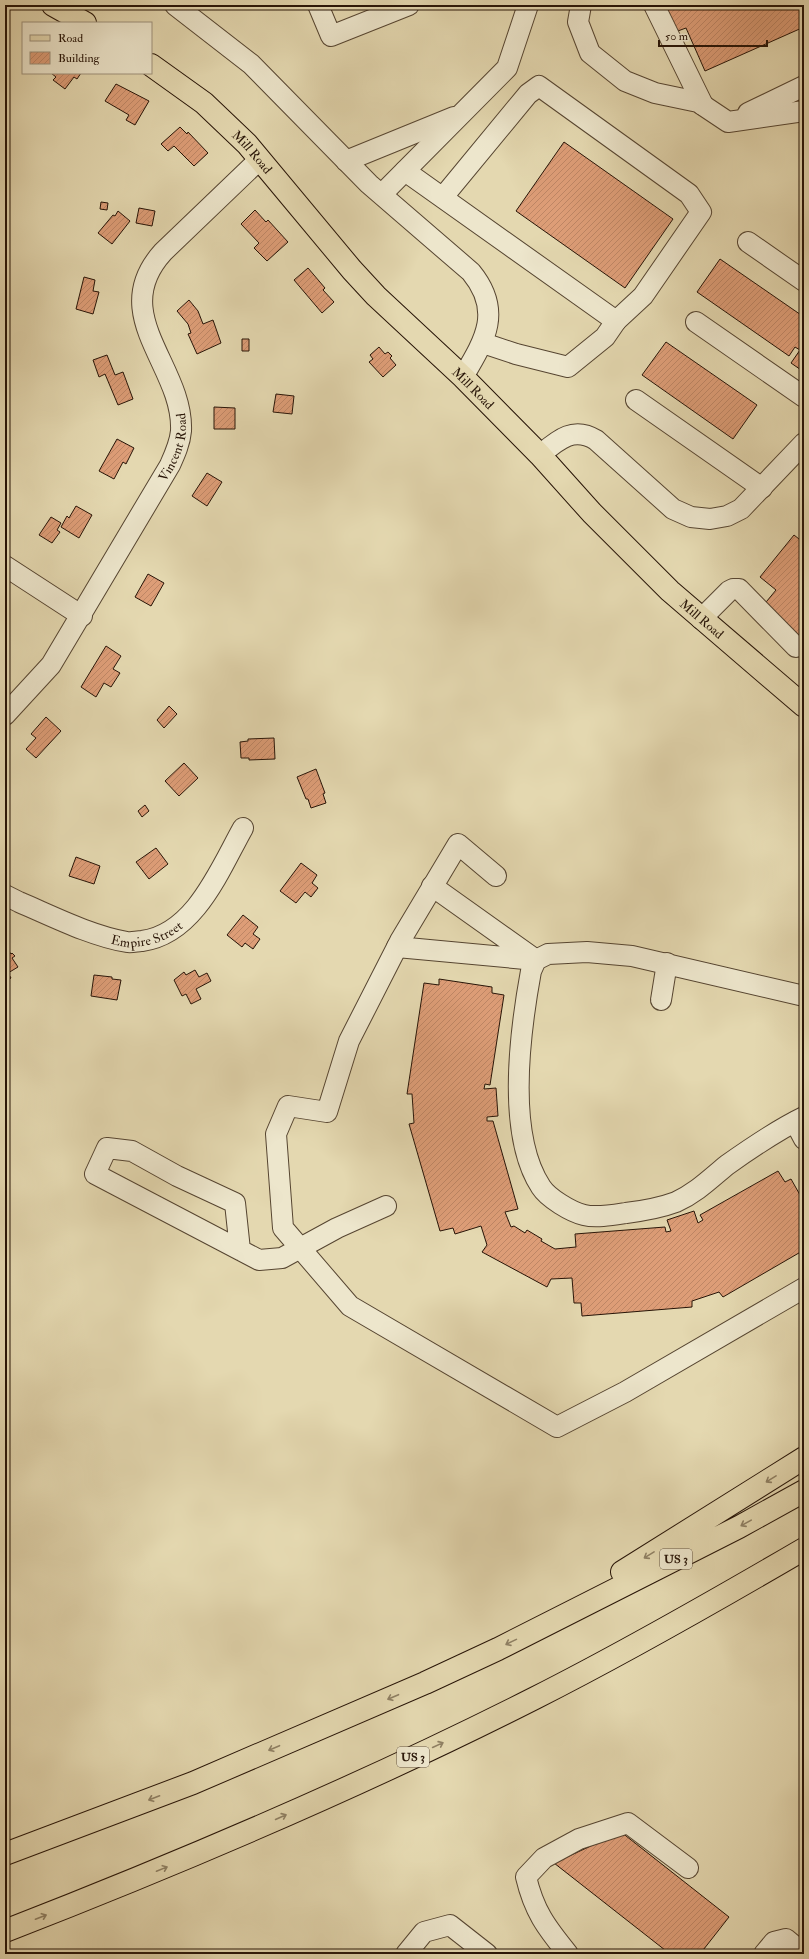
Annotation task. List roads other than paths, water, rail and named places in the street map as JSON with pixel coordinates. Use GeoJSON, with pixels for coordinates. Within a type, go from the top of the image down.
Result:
{"type":"FeatureCollection","features":[{"type":"Feature","properties":{"kind":"main road"},"geometry":{"type":"LineString","coordinates":[[53,5],[83,22]]}},
{"type":"Feature","properties":{"kind":"main road","name":"Mill Road"},"geometry":{"type":"LineString","coordinates":[[152,66],[204,103],[242,139],[376,296],[464,377],[540,455],[592,513],[670,591],[804,706]]}},
{"type":"Feature","properties":{"kind":"main road"},"geometry":{"type":"LineString","coordinates":[[546,1625],[626,1569],[804,1458]]}},
{"type":"Feature","properties":{"kind":"main road","name":"US 3"},"geometry":{"type":"LineString","coordinates":[[5,1854],[193,1783],[425,1683],[546,1625],[739,1527],[804,1490]]}},
{"type":"Feature","properties":{"kind":"main road","name":"US 3"},"geometry":{"type":"LineString","coordinates":[[5,1931],[185,1859],[471,1730],[600,1664],[804,1550]]}},
{"type":"Feature","properties":{"kind":"street"},"geometry":{"type":"LineString","coordinates":[[176,5],[251,64],[369,184],[471,272],[480,283],[488,307],[488,319],[483,344],[464,377]]}},
{"type":"Feature","properties":{"kind":"street"},"geometry":{"type":"LineString","coordinates":[[318,5],[331,36],[387,10],[409,5]]}},
{"type":"Feature","properties":{"kind":"street"},"geometry":{"type":"LineString","coordinates":[[382,194],[507,68],[528,5]]}},
{"type":"Feature","properties":{"kind":"street"},"geometry":{"type":"LineString","coordinates":[[581,5],[578,22],[590,52],[625,81],[655,93],[698,102],[728,122],[804,111]]}},
{"type":"Feature","properties":{"kind":"street"},"geometry":{"type":"LineString","coordinates":[[654,5],[703,105]]}},
{"type":"Feature","properties":{"kind":"street"},"geometry":{"type":"LineString","coordinates":[[443,197],[528,94],[539,86],[688,194],[701,212],[643,296],[616,321],[605,338],[568,367],[483,344]]}},
{"type":"Feature","properties":{"kind":"street"},"geometry":{"type":"LineString","coordinates":[[728,122],[804,86]]}},
{"type":"Feature","properties":{"kind":"street"},"geometry":{"type":"LineString","coordinates":[[346,161],[463,113]]}},
{"type":"Feature","properties":{"kind":"street","name":"Vincent Road"},"geometry":{"type":"LineString","coordinates":[[5,715],[51,665],[82,616],[170,466],[180,439],[181,423],[178,405],[144,321],[142,300],[148,273],[154,262],[163,252],[260,159]]}},
{"type":"Feature","properties":{"kind":"street"},"geometry":{"type":"LineString","coordinates":[[405,170],[616,321]]}},
{"type":"Feature","properties":{"kind":"street"},"geometry":{"type":"LineString","coordinates":[[748,242],[804,281]]}},
{"type":"Feature","properties":{"kind":"street"},"geometry":{"type":"LineString","coordinates":[[696,322],[804,397]]}},
{"type":"Feature","properties":{"kind":"street"},"geometry":{"type":"LineString","coordinates":[[636,400],[762,488]]}},
{"type":"Feature","properties":{"kind":"street"},"geometry":{"type":"LineString","coordinates":[[540,455],[559,439],[574,434],[586,434],[596,440],[673,509],[691,517],[710,519],[727,516],[741,509],[804,443]]}},
{"type":"Feature","properties":{"kind":"street"},"geometry":{"type":"LineString","coordinates":[[5,566],[82,616]]}},
{"type":"Feature","properties":{"kind":"street"},"geometry":{"type":"LineString","coordinates":[[701,619],[729,591],[739,589],[796,647]]}},
{"type":"Feature","properties":{"kind":"street","name":"Empire Street"},"geometry":{"type":"LineString","coordinates":[[5,895],[112,939],[129,942],[148,940],[164,935],[175,928],[196,907],[243,828]]}},
{"type":"Feature","properties":{"kind":"street"},"geometry":{"type":"LineString","coordinates":[[496,876],[458,844],[397,947],[349,1041],[327,1112],[288,1106],[276,1134],[283,1228],[350,1306],[557,1427],[625,1392],[804,1288]]}},
{"type":"Feature","properties":{"kind":"street"},"geometry":{"type":"LineString","coordinates":[[432,886],[536,960]]}},
{"type":"Feature","properties":{"kind":"street"},"geometry":{"type":"LineString","coordinates":[[397,947],[536,960],[548,954],[587,952],[632,956],[804,996]]}},
{"type":"Feature","properties":{"kind":"street"},"geometry":{"type":"LineString","coordinates":[[536,960],[531,971],[519,1051],[521,1125],[528,1159],[541,1188],[558,1203],[584,1215],[612,1216],[647,1210],[675,1202],[698,1190],[727,1166],[799,1119],[804,1139]]}},
{"type":"Feature","properties":{"kind":"street"},"geometry":{"type":"LineString","coordinates":[[661,1000],[667,963]]}},
{"type":"Feature","properties":{"kind":"street"},"geometry":{"type":"LineString","coordinates":[[240,1250],[235,1203],[177,1176],[132,1151],[107,1148],[95,1174],[259,1260],[282,1258],[301,1250],[337,1228],[386,1206]]}},
{"type":"Feature","properties":{"kind":"street"},"geometry":{"type":"LineString","coordinates":[[568,1954],[544,1924],[532,1899],[526,1877],[544,1858],[579,1839],[628,1823],[688,1868]]}},
{"type":"Feature","properties":{"kind":"street"},"geometry":{"type":"LineString","coordinates":[[406,1954],[424,1932],[450,1925],[487,1954]]}},
{"type":"Feature","properties":{"kind":"street"},"geometry":{"type":"LineString","coordinates":[[764,1954],[774,1942],[786,1939],[804,1954]]}}]}
